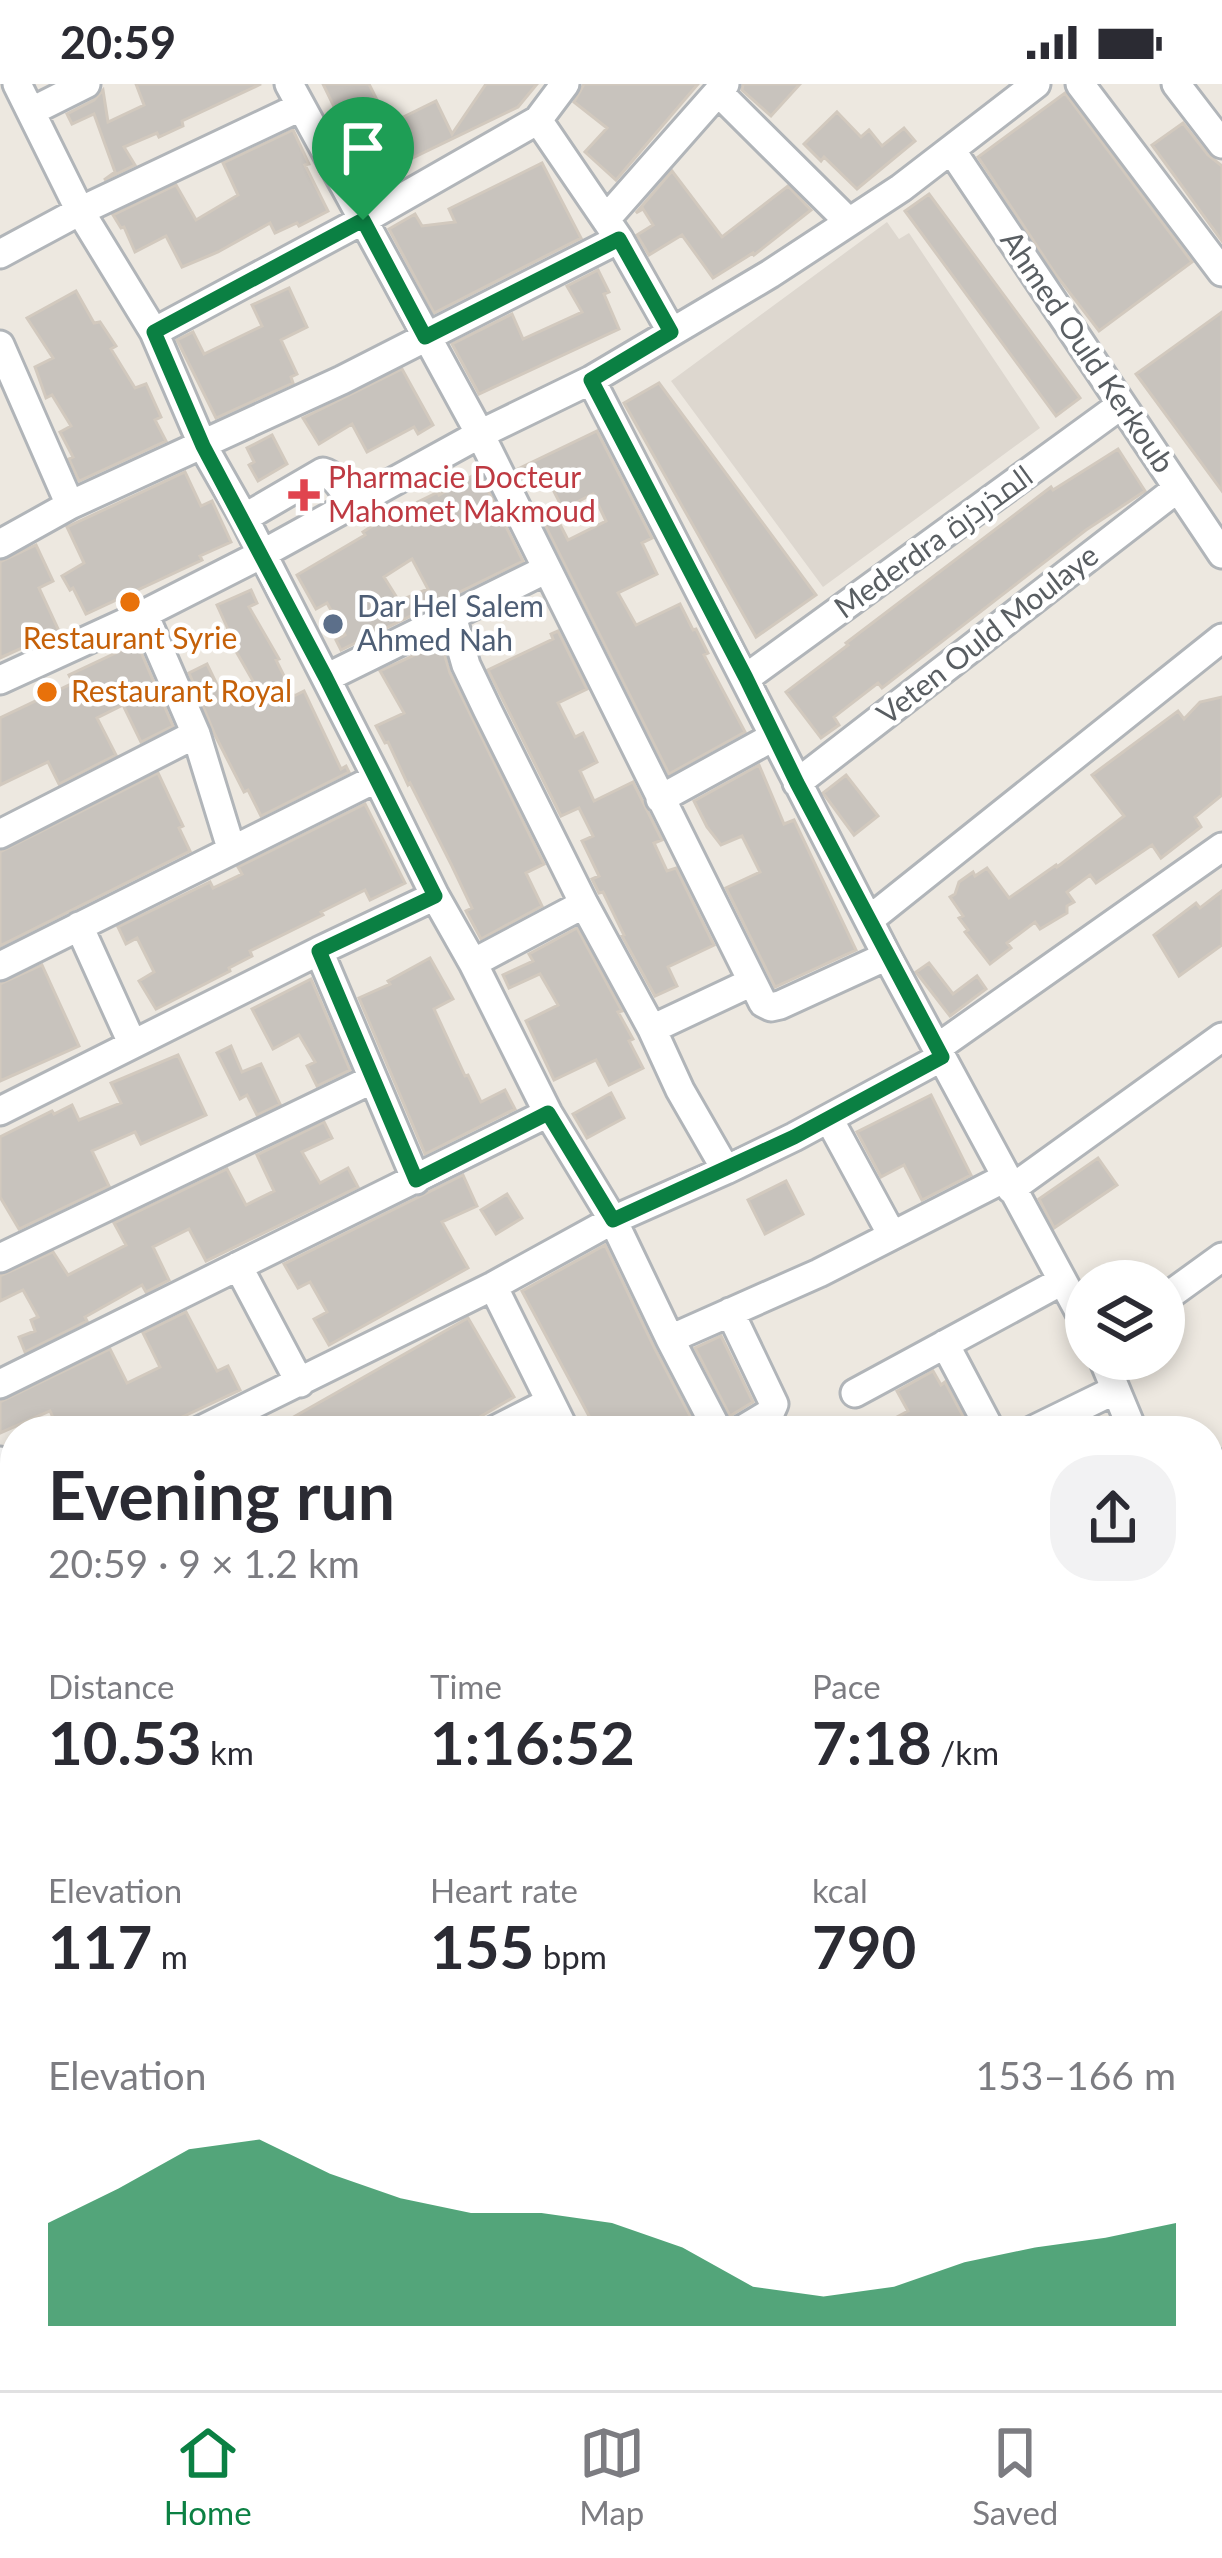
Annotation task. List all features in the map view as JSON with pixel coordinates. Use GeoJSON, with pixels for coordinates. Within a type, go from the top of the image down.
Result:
{"type":"FeatureCollection","features":[{"type":"Feature","properties":{"kind":"street"},"geometry":{"type":"LineString","coordinates":[[17,84],[80,211],[154,332],[203,446],[548,1113],[613,1220],[710,1416]]}},
{"type":"Feature","properties":{"kind":"street"},"geometry":{"type":"LineString","coordinates":[[32,111],[86,84]]}},
{"type":"Feature","properties":{"kind":"street"},"geometry":{"type":"LineString","coordinates":[[0,680],[144,614],[480,434],[591,380],[849,222],[952,151],[1036,84]]}},
{"type":"Feature","properties":{"kind":"street"},"geometry":{"type":"LineString","coordinates":[[1080,84],[1222,272]]}},
{"type":"Feature","properties":{"kind":"street"},"geometry":{"type":"LineString","coordinates":[[154,332],[538,120],[556,87]]}},
{"type":"Feature","properties":{"kind":"street"},"geometry":{"type":"LineString","coordinates":[[0,544],[70,505],[425,337],[612,229],[722,88],[849,222]]}},
{"type":"Feature","properties":{"kind":"street"},"geometry":{"type":"LineString","coordinates":[[1191,89],[1222,144]]}},
{"type":"Feature","properties":{"kind":"street"},"geometry":{"type":"LineString","coordinates":[[0,254],[294,95],[480,434],[763,1003],[771,1007],[887,956]]}},
{"type":"Feature","properties":{"kind":"street"},"geometry":{"type":"LineString","coordinates":[[538,120],[612,229],[671,332]]}},
{"type":"Feature","properties":{"kind":"street","name":"Ahmed Ould Kerkoub"},"geometry":{"type":"LineString","coordinates":[[952,151],[1222,554]]}},
{"type":"Feature","properties":{"kind":"street"},"geometry":{"type":"LineString","coordinates":[[0,345],[70,505]]}},
{"type":"Feature","properties":{"kind":"street"},"geometry":{"type":"LineString","coordinates":[[591,380],[887,956],[1065,1286]]}},
{"type":"Feature","properties":{"kind":"street"},"geometry":{"type":"LineString","coordinates":[[0,416],[26,403]]}},
{"type":"Feature","properties":{"kind":"street","name":"Mederdra المذرذرة"},"geometry":{"type":"LineString","coordinates":[[746,678],[1121,405]]}},
{"type":"Feature","properties":{"kind":"street"},"geometry":{"type":"LineString","coordinates":[[244,518],[323,472],[329,473],[353,504]]}},
{"type":"Feature","properties":{"kind":"street","name":"Veten Ould Moulaye"},"geometry":{"type":"LineString","coordinates":[[797,783],[1178,488]]}},
{"type":"Feature","properties":{"kind":"street"},"geometry":{"type":"LineString","coordinates":[[326,678],[545,570]]}},
{"type":"Feature","properties":{"kind":"street"},"geometry":{"type":"LineString","coordinates":[[144,614],[196,734],[231,848]]}},
{"type":"Feature","properties":{"kind":"street"},"geometry":{"type":"LineString","coordinates":[[452,616],[466,665],[584,904],[726,1170]]}},
{"type":"Feature","properties":{"kind":"street"},"geometry":{"type":"LineString","coordinates":[[869,920],[1222,638]]}},
{"type":"Feature","properties":{"kind":"street"},"geometry":{"type":"LineString","coordinates":[[0,834],[196,734]]}},
{"type":"Feature","properties":{"kind":"street"},"geometry":{"type":"LineString","coordinates":[[660,799],[773,736]]}},
{"type":"Feature","properties":{"kind":"street"},"geometry":{"type":"LineString","coordinates":[[0,966],[377,778]]}},
{"type":"Feature","properties":{"kind":"street"},"geometry":{"type":"LineString","coordinates":[[235,1416],[494,1286],[613,1220],[830,1119],[940,1052],[1222,847]]}},
{"type":"Feature","properties":{"kind":"street"},"geometry":{"type":"LineString","coordinates":[[0,1111],[435,896]]}},
{"type":"Feature","properties":{"kind":"street"},"geometry":{"type":"LineString","coordinates":[[473,963],[584,904]]}},
{"type":"Feature","properties":{"kind":"street"},"geometry":{"type":"LineString","coordinates":[[79,926],[132,1043]]}},
{"type":"Feature","properties":{"kind":"street"},"geometry":{"type":"LineString","coordinates":[[319,951],[416,1180]]}},
{"type":"Feature","properties":{"kind":"street"},"geometry":{"type":"LineString","coordinates":[[652,1029],[752,982]]}},
{"type":"Feature","properties":{"kind":"street"},"geometry":{"type":"LineString","coordinates":[[670,1339],[1008,1183],[1222,1037]]}},
{"type":"Feature","properties":{"kind":"street"},"geometry":{"type":"LineString","coordinates":[[0,1258],[373,1079]]}},
{"type":"Feature","properties":{"kind":"street"},"geometry":{"type":"LineString","coordinates":[[0,1384],[548,1113]]}},
{"type":"Feature","properties":{"kind":"street"},"geometry":{"type":"LineString","coordinates":[[830,1119],[892,1235]]}},
{"type":"Feature","properties":{"kind":"street"},"geometry":{"type":"LineString","coordinates":[[1185,1284],[1222,1257]]}},
{"type":"Feature","properties":{"kind":"street"},"geometry":{"type":"LineString","coordinates":[[238,1266],[300,1383]]}},
{"type":"Feature","properties":{"kind":"street"},"geometry":{"type":"LineString","coordinates":[[855,1393],[1062,1281]]}},
{"type":"Feature","properties":{"kind":"street"},"geometry":{"type":"LineString","coordinates":[[494,1286],[557,1416]]}},
{"type":"Feature","properties":{"kind":"street"},"geometry":{"type":"LineString","coordinates":[[730,1312],[774,1404],[766,1416]]}},
{"type":"Feature","properties":{"kind":"street"},"geometry":{"type":"LineString","coordinates":[[945,1344],[983,1416]]}},
{"type":"Feature","properties":{"kind":"street"},"geometry":{"type":"LineString","coordinates":[[1111,1380],[1126,1416]]}},
{"type":"Feature","properties":{"kind":"street"},"geometry":{"type":"LineString","coordinates":[[1062,1416],[1115,1390]]}},
{"type":"Feature","properties":{"kind":"street"},"geometry":{"type":"LineString","coordinates":[[522,1416],[550,1402]]}},
{"type":"Feature","properties":{"kind":"shaded area"},"geometry":{"type":"Polygon","coordinates":[[[887,222],[899,239],[909,233],[1040,428],[823,587],[671,381],[887,222]]]}},
{"type":"Feature","properties":{"kind":"building"},"geometry":{"type":"Polygon","coordinates":[[[136,84],[261,84],[182,121],[183,126],[124,147],[135,165],[104,180],[115,172],[94,114],[72,124],[67,114],[103,90],[108,122],[144,105],[136,84]]]}},
{"type":"Feature","properties":{"kind":"building"},"geometry":{"type":"Polygon","coordinates":[[[323,84],[369,84],[389,124],[436,101],[452,134],[486,84],[537,84],[518,107],[369,179],[323,84]]]}},
{"type":"Feature","properties":{"kind":"building"},"geometry":{"type":"Polygon","coordinates":[[[584,84],[698,84],[616,180],[585,152],[607,128],[574,102],[584,84]]]}},
{"type":"Feature","properties":{"kind":"building"},"geometry":{"type":"Polygon","coordinates":[[[743,84],[800,84],[771,116],[742,90],[743,84]]]}},
{"type":"Feature","properties":{"kind":"building"},"geometry":{"type":"Polygon","coordinates":[[[1065,93],[1192,262],[1099,331],[978,157],[1065,93]]]}},
{"type":"Feature","properties":{"kind":"building"},"geometry":{"type":"Polygon","coordinates":[[[837,112],[861,137],[869,130],[882,146],[904,128],[915,141],[857,189],[804,144],[837,112]]]}},
{"type":"Feature","properties":{"kind":"building"},"geometry":{"type":"Polygon","coordinates":[[[1183,123],[1222,166],[1222,241],[1152,145],[1183,123]]]}},
{"type":"Feature","properties":{"kind":"building"},"geometry":{"type":"Polygon","coordinates":[[[293,130],[328,211],[275,233],[270,223],[182,267],[166,236],[135,252],[113,215],[176,185],[196,220],[238,195],[223,163],[293,130]]]}},
{"type":"Feature","properties":{"kind":"building"},"geometry":{"type":"Polygon","coordinates":[[[542,163],[581,238],[434,313],[389,229],[415,214],[422,226],[455,222],[449,209],[542,163]]]}},
{"type":"Feature","properties":{"kind":"building"},"geometry":{"type":"Polygon","coordinates":[[[672,171],[722,237],[788,186],[811,210],[754,255],[713,278],[682,235],[649,255],[637,235],[653,225],[643,209],[636,213],[672,171]]]}},
{"type":"Feature","properties":{"kind":"building"},"geometry":{"type":"Polygon","coordinates":[[[929,194],[1080,398],[1056,416],[905,211],[929,194]]]}},
{"type":"Feature","properties":{"kind":"building"},"geometry":{"type":"Polygon","coordinates":[[[598,270],[619,329],[479,394],[452,344],[512,314],[523,339],[582,312],[567,286],[598,270]]]}},
{"type":"Feature","properties":{"kind":"building"},"geometry":{"type":"Polygon","coordinates":[[[289,288],[307,327],[281,340],[297,374],[291,377],[293,383],[216,418],[177,340],[193,332],[204,354],[262,326],[252,305],[289,288]]]}},
{"type":"Feature","properties":{"kind":"building"},"geometry":{"type":"Polygon","coordinates":[[[76,291],[94,323],[100,322],[116,346],[111,349],[135,388],[146,384],[166,441],[79,481],[60,432],[71,426],[52,395],[46,398],[35,367],[53,358],[27,318],[76,291]]]}},
{"type":"Feature","properties":{"kind":"building"},"geometry":{"type":"Polygon","coordinates":[[[1222,312],[1222,491],[1136,374],[1222,312]]]}},
{"type":"Feature","properties":{"kind":"building"},"geometry":{"type":"Polygon","coordinates":[[[402,369],[433,425],[418,434],[414,427],[367,452],[352,424],[319,444],[303,418],[402,369]]]}},
{"type":"Feature","properties":{"kind":"building"},"geometry":{"type":"Polygon","coordinates":[[[659,383],[816,595],[756,637],[624,403],[659,383]]]}},
{"type":"Feature","properties":{"kind":"building"},"geometry":{"type":"Polygon","coordinates":[[[597,431],[652,538],[642,543],[657,574],[618,593],[636,625],[680,604],[745,732],[669,774],[540,515],[552,509],[568,540],[606,521],[593,494],[563,509],[546,476],[526,486],[518,469],[597,431]]]}},
{"type":"Feature","properties":{"kind":"building"},"geometry":{"type":"Polygon","coordinates":[[[272,435],[287,464],[258,481],[247,448],[272,435]]]}},
{"type":"Feature","properties":{"kind":"building"},"geometry":{"type":"Polygon","coordinates":[[[1118,449],[1145,491],[1086,530],[882,688],[878,683],[834,717],[839,725],[821,738],[786,692],[1051,487],[1118,449]]]}},
{"type":"Feature","properties":{"kind":"building"},"geometry":{"type":"Polygon","coordinates":[[[185,472],[201,506],[212,501],[231,542],[86,614],[62,576],[84,563],[67,527],[185,472]]]}},
{"type":"Feature","properties":{"kind":"building"},"geometry":{"type":"Polygon","coordinates":[[[479,472],[523,561],[341,650],[336,640],[345,635],[327,603],[316,609],[297,575],[365,535],[389,515],[479,472]],[[412,559],[384,577],[399,601],[428,589],[412,559]]]}},
{"type":"Feature","properties":{"kind":"building"},"geometry":{"type":"Polygon","coordinates":[[[36,545],[53,581],[39,588],[59,631],[0,658],[0,562],[36,545]]]}},
{"type":"Feature","properties":{"kind":"building"},"geometry":{"type":"Polygon","coordinates":[[[251,590],[257,603],[249,607],[294,696],[304,691],[341,769],[346,766],[349,772],[261,816],[215,735],[189,673],[207,664],[222,695],[253,681],[229,639],[217,605],[251,590]]]}},
{"type":"Feature","properties":{"kind":"building"},"geometry":{"type":"Polygon","coordinates":[[[558,631],[587,689],[558,703],[575,737],[583,733],[597,762],[580,771],[594,801],[633,782],[662,840],[654,843],[667,871],[676,868],[714,945],[668,967],[677,986],[655,996],[592,879],[599,876],[582,841],[593,836],[579,808],[561,816],[488,670],[553,639],[551,634],[558,631]]]}},
{"type":"Feature","properties":{"kind":"building"},"geometry":{"type":"Polygon","coordinates":[[[137,643],[173,726],[141,742],[123,705],[97,718],[116,755],[59,784],[48,762],[0,785],[0,718],[73,683],[69,675],[137,643]]]}},
{"type":"Feature","properties":{"kind":"building"},"geometry":{"type":"Polygon","coordinates":[[[441,643],[450,673],[544,864],[526,873],[542,906],[481,939],[466,911],[472,908],[452,866],[376,726],[404,713],[380,671],[441,643]]]}},
{"type":"Feature","properties":{"kind":"building"},"geometry":{"type":"Polygon","coordinates":[[[1222,697],[1222,795],[1195,817],[1201,827],[1161,858],[1152,845],[1096,883],[1090,875],[1067,892],[1074,902],[1067,906],[1067,913],[1040,929],[1035,922],[1007,943],[1011,948],[990,964],[965,932],[959,918],[963,916],[950,897],[959,882],[987,868],[1009,898],[1057,867],[1124,816],[1092,775],[1178,711],[1184,719],[1200,702],[1222,697]]]}},
{"type":"Feature","properties":{"kind":"building"},"geometry":{"type":"Polygon","coordinates":[[[759,765],[784,824],[794,820],[856,950],[775,987],[726,888],[760,872],[742,836],[721,845],[694,801],[759,765]]]}},
{"type":"Feature","properties":{"kind":"building"},"geometry":{"type":"Polygon","coordinates":[[[158,773],[190,851],[0,946],[0,852],[158,773]]]}},
{"type":"Feature","properties":{"kind":"building"},"geometry":{"type":"Polygon","coordinates":[[[846,775],[878,816],[854,835],[823,793],[846,775]]]}},
{"type":"Feature","properties":{"kind":"building"},"geometry":{"type":"Polygon","coordinates":[[[365,804],[405,883],[370,900],[365,890],[321,912],[323,915],[250,951],[252,956],[230,971],[156,1009],[139,981],[154,972],[137,938],[126,944],[118,927],[210,882],[213,888],[242,874],[238,867],[365,804]]]}},
{"type":"Feature","properties":{"kind":"building"},"geometry":{"type":"Polygon","coordinates":[[[1222,891],[1222,945],[1179,976],[1154,935],[1196,903],[1200,908],[1222,891]]]}},
{"type":"Feature","properties":{"kind":"building"},"geometry":{"type":"Polygon","coordinates":[[[577,928],[622,1011],[618,1012],[643,1068],[609,1085],[596,1060],[554,1080],[526,1021],[558,1005],[540,974],[509,988],[503,975],[533,961],[529,954],[577,928]]]}},
{"type":"Feature","properties":{"kind":"building"},"geometry":{"type":"Polygon","coordinates":[[[430,958],[453,999],[434,1009],[465,1076],[481,1102],[505,1090],[515,1109],[425,1154],[359,998],[430,958]]]}},
{"type":"Feature","properties":{"kind":"building"},"geometry":{"type":"Polygon","coordinates":[[[929,963],[953,994],[977,976],[986,989],[950,1016],[916,972],[929,963]]]}},
{"type":"Feature","properties":{"kind":"building"},"geometry":{"type":"Polygon","coordinates":[[[42,965],[79,1046],[0,1081],[0,984],[42,965]]]}},
{"type":"Feature","properties":{"kind":"building"},"geometry":{"type":"Polygon","coordinates":[[[311,979],[350,1070],[317,1086],[307,1066],[315,1062],[299,1035],[273,1049],[252,1009],[311,979]]]}},
{"type":"Feature","properties":{"kind":"building"},"geometry":{"type":"Polygon","coordinates":[[[231,1046],[242,1072],[261,1064],[280,1104],[257,1115],[247,1095],[240,1099],[217,1053],[231,1046]]]}},
{"type":"Feature","properties":{"kind":"building"},"geometry":{"type":"Polygon","coordinates":[[[178,1055],[206,1115],[141,1144],[135,1132],[92,1151],[109,1186],[19,1229],[0,1197],[0,1137],[72,1105],[79,1120],[121,1103],[111,1083],[178,1055]]]}},
{"type":"Feature","properties":{"kind":"building"},"geometry":{"type":"Polygon","coordinates":[[[611,1093],[624,1118],[587,1138],[573,1114],[611,1093]]]}},
{"type":"Feature","properties":{"kind":"building"},"geometry":{"type":"Polygon","coordinates":[[[931,1095],[971,1175],[922,1200],[904,1165],[881,1177],[857,1132],[931,1095]]]}},
{"type":"Feature","properties":{"kind":"building"},"geometry":{"type":"Polygon","coordinates":[[[324,1122],[332,1138],[302,1152],[320,1183],[348,1168],[358,1187],[206,1261],[189,1229],[153,1247],[169,1280],[146,1292],[142,1285],[85,1317],[87,1321],[25,1352],[19,1337],[35,1331],[31,1320],[38,1317],[23,1290],[0,1301],[0,1276],[53,1252],[68,1275],[126,1245],[114,1223],[227,1169],[246,1205],[274,1191],[257,1155],[324,1122]]]}},
{"type":"Feature","properties":{"kind":"building"},"geometry":{"type":"Polygon","coordinates":[[[1098,1158],[1117,1185],[1054,1228],[1039,1199],[1098,1158]]]}},
{"type":"Feature","properties":{"kind":"building"},"geometry":{"type":"Polygon","coordinates":[[[463,1175],[477,1206],[442,1222],[468,1268],[329,1345],[314,1319],[327,1312],[310,1282],[298,1288],[284,1264],[463,1175]]]}},
{"type":"Feature","properties":{"kind":"building"},"geometry":{"type":"Polygon","coordinates":[[[786,1181],[803,1214],[765,1234],[748,1200],[786,1181]]]}},
{"type":"Feature","properties":{"kind":"building"},"geometry":{"type":"Polygon","coordinates":[[[507,1194],[522,1218],[496,1234],[481,1210],[507,1194]]]}},
{"type":"Feature","properties":{"kind":"building"},"geometry":{"type":"Polygon","coordinates":[[[605,1245],[690,1416],[589,1416],[522,1291],[605,1245]]]}},
{"type":"Feature","properties":{"kind":"building"},"geometry":{"type":"Polygon","coordinates":[[[186,1312],[217,1371],[228,1366],[240,1390],[184,1416],[52,1416],[50,1411],[39,1416],[0,1416],[0,1402],[110,1349],[127,1383],[160,1367],[143,1333],[186,1312]]]}},
{"type":"Feature","properties":{"kind":"building"},"geometry":{"type":"Polygon","coordinates":[[[468,1318],[514,1397],[482,1416],[295,1416],[468,1318]]]}},
{"type":"Feature","properties":{"kind":"building"},"geometry":{"type":"Polygon","coordinates":[[[721,1336],[753,1402],[730,1416],[695,1348],[721,1336]]]}},
{"type":"Feature","properties":{"kind":"building"},"geometry":{"type":"Polygon","coordinates":[[[933,1371],[941,1385],[945,1382],[963,1416],[899,1416],[908,1411],[897,1391],[933,1371]]]}},
{"type":"Feature","properties":{"kind":"place","name":"Pharmacie Docteur Mahomet Makmoud"},"geometry":{"type":"Point","coordinates":[304,495]}},
{"type":"Feature","properties":{"kind":"place","name":"Restaurant Syrie"},"geometry":{"type":"Point","coordinates":[130,602]}},
{"type":"Feature","properties":{"kind":"place","name":"Dar Hel Salem Ahmed Nah"},"geometry":{"type":"Point","coordinates":[333,624]}},
{"type":"Feature","properties":{"kind":"place","name":"Restaurant Royal"},"geometry":{"type":"Point","coordinates":[47,692]}},
{"type":"Feature","properties":{"kind":"route"},"geometry":{"type":"LineString","coordinates":[[363,220],[425,337],[619,239],[671,332],[591,380],[942,1057],[794,1137],[613,1220],[548,1113],[416,1180],[319,951],[435,896],[203,446],[154,332],[363,220]]}}]}
